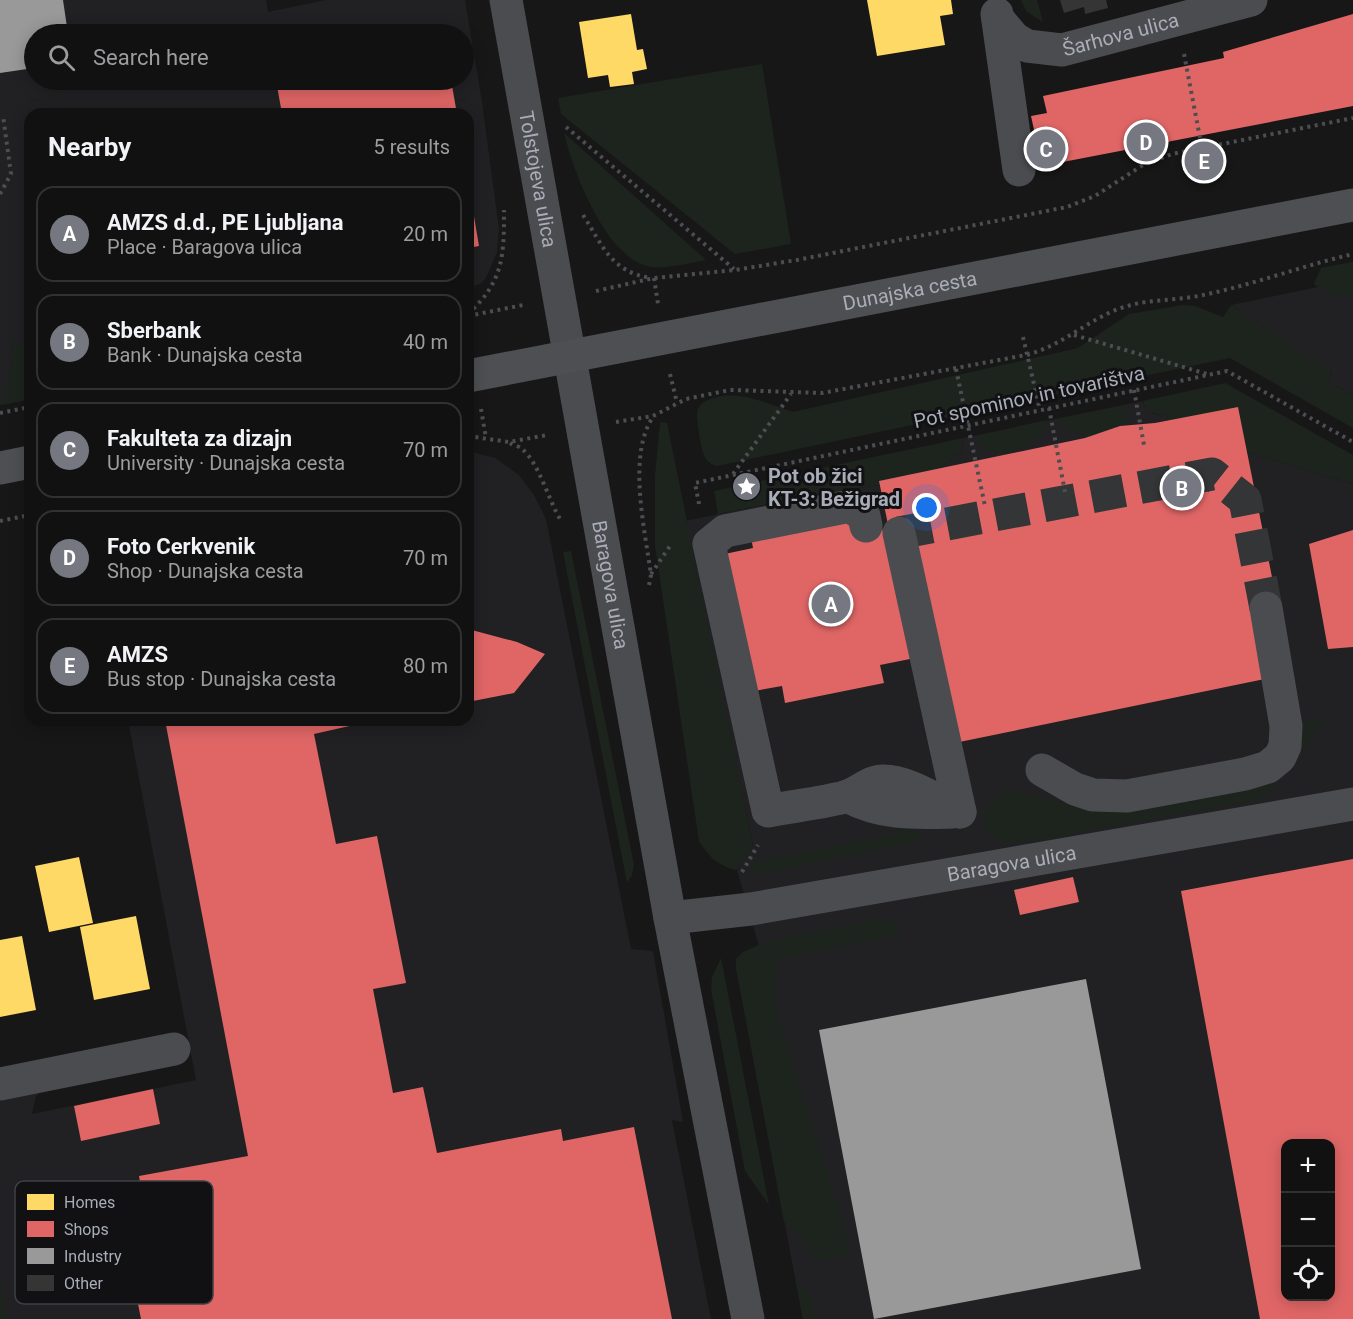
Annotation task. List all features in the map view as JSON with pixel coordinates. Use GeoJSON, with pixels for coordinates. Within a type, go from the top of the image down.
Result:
{"type":"FeatureCollection","features":[{"type":"Feature","properties":{"kind":"main road","name":"Dunajska cesta"},"geometry":{"type":"LineString","coordinates":[[474,375],[1353,205]]}},
{"type":"Feature","properties":{"kind":"main road"},"geometry":{"type":"LineString","coordinates":[[0,468],[24,463]]}},
{"type":"Feature","properties":{"kind":"street","name":"Tolstojeva ulica"},"geometry":{"type":"LineString","coordinates":[[506,0],[571,356]]}},
{"type":"Feature","properties":{"kind":"street","name":"Šarhova ulica"},"geometry":{"type":"LineString","coordinates":[[997,10],[1014,38],[1027,46],[1062,50],[1175,10],[1251,0]]}},
{"type":"Feature","properties":{"kind":"street"},"geometry":{"type":"LineString","coordinates":[[997,10],[1019,170]]}},
{"type":"Feature","properties":{"kind":"street","name":"Baragova ulica"},"geometry":{"type":"LineString","coordinates":[[571,356],[670,918],[748,1319]]}},
{"type":"Feature","properties":{"kind":"street"},"geometry":{"type":"LineString","coordinates":[[866,526],[864,516],[850,506],[725,531],[709,544],[768,811],[847,796],[873,782],[882,781],[894,782],[917,790],[960,812]]}},
{"type":"Feature","properties":{"kind":"street"},"geometry":{"type":"LineString","coordinates":[[899,533],[960,812]]}},
{"type":"Feature","properties":{"kind":"street"},"geometry":{"type":"LineString","coordinates":[[1042,770],[1075,789],[1094,795],[1127,796],[1245,774],[1268,766],[1280,757],[1285,746],[1286,726],[1266,608]]}},
{"type":"Feature","properties":{"kind":"street"},"geometry":{"type":"LineString","coordinates":[[847,796],[863,805],[879,810],[921,813],[960,812]]}},
{"type":"Feature","properties":{"kind":"street","name":"Baragova ulica"},"geometry":{"type":"LineString","coordinates":[[670,918],[795,902],[1353,804]]}},
{"type":"Feature","properties":{"kind":"street"},"geometry":{"type":"LineString","coordinates":[[0,1084],[174,1049]]}},
{"type":"Feature","properties":{"kind":"path"},"geometry":{"type":"LineString","coordinates":[[1175,10],[1206,169]]}},
{"type":"Feature","properties":{"kind":"path"},"geometry":{"type":"LineString","coordinates":[[523,96],[562,123],[735,270]]}},
{"type":"Feature","properties":{"kind":"path"},"geometry":{"type":"LineString","coordinates":[[0,194],[11,174],[3,116]]}},
{"type":"Feature","properties":{"kind":"path"},"geometry":{"type":"LineString","coordinates":[[615,287],[654,278],[735,270],[797,260],[1067,207],[1095,196],[1156,159],[1353,118]]}},
{"type":"Feature","properties":{"kind":"path"},"geometry":{"type":"LineString","coordinates":[[474,309],[489,291],[501,263],[504,208]]}},
{"type":"Feature","properties":{"kind":"path"},"geometry":{"type":"LineString","coordinates":[[582,212],[609,256],[621,268],[630,273],[654,278]]}},
{"type":"Feature","properties":{"kind":"path"},"geometry":{"type":"LineString","coordinates":[[634,419],[653,416],[696,396],[730,390],[822,393],[1026,355],[1047,348],[1107,314],[1132,304],[1208,293],[1353,254]]}},
{"type":"Feature","properties":{"kind":"path"},"geometry":{"type":"LineString","coordinates":[[654,278],[656,292]]}},
{"type":"Feature","properties":{"kind":"path"},"geometry":{"type":"LineString","coordinates":[[474,314],[499,309]]}},
{"type":"Feature","properties":{"kind":"path"},"geometry":{"type":"LineString","coordinates":[[1073,334],[1209,375]]}},
{"type":"Feature","properties":{"kind":"path"},"geometry":{"type":"LineString","coordinates":[[1023,336],[1040,410]]}},
{"type":"Feature","properties":{"kind":"path"},"geometry":{"type":"LineString","coordinates":[[956,369],[985,506]]}},
{"type":"Feature","properties":{"kind":"path","name":"Pot spominov in tovarištva"},"geometry":{"type":"LineString","coordinates":[[695,483],[1227,371],[1353,442]]}},
{"type":"Feature","properties":{"kind":"path"},"geometry":{"type":"LineString","coordinates":[[672,387],[677,403]]}},
{"type":"Feature","properties":{"kind":"path"},"geometry":{"type":"LineString","coordinates":[[1134,390],[1144,445]]}},
{"type":"Feature","properties":{"kind":"path"},"geometry":{"type":"LineString","coordinates":[[733,474],[792,393]]}},
{"type":"Feature","properties":{"kind":"path"},"geometry":{"type":"LineString","coordinates":[[0,413],[24,408]]}},
{"type":"Feature","properties":{"kind":"path"},"geometry":{"type":"LineString","coordinates":[[1049,408],[1065,492]]}},
{"type":"Feature","properties":{"kind":"path"},"geometry":{"type":"LineString","coordinates":[[651,575],[638,473],[645,428],[653,416]]}},
{"type":"Feature","properties":{"kind":"path"},"geometry":{"type":"LineString","coordinates":[[483,418],[486,438]]}},
{"type":"Feature","properties":{"kind":"path"},"geometry":{"type":"LineString","coordinates":[[474,437],[509,442],[523,449],[535,465],[551,503]]}},
{"type":"Feature","properties":{"kind":"path"},"geometry":{"type":"LineString","coordinates":[[509,442],[539,437]]}},
{"type":"Feature","properties":{"kind":"path"},"geometry":{"type":"LineString","coordinates":[[0,521],[24,516]]}},
{"type":"Feature","properties":{"kind":"path"},"geometry":{"type":"LineString","coordinates":[[740,877],[767,830],[768,811]]}},
{"type":"Feature","properties":{"kind":"shaded area"},"geometry":{"type":"Polygon","coordinates":[[[0,0],[266,0],[268,12],[326,0],[465,0],[469,24],[24,24],[24,90],[474,90],[474,54],[499,229],[497,252],[486,278],[474,286],[474,108],[24,108],[24,400],[0,405],[0,0]]]}},
{"type":"Feature","properties":{"kind":"shaded area"},"geometry":{"type":"Polygon","coordinates":[[[1021,0],[1037,0],[1043,22],[1027,12],[1021,0]]]}},
{"type":"Feature","properties":{"kind":"shaded area"},"geometry":{"type":"Polygon","coordinates":[[[762,64],[791,244],[735,254],[561,114],[558,98],[762,64]]]}},
{"type":"Feature","properties":{"kind":"shaded area"},"geometry":{"type":"Polygon","coordinates":[[[564,133],[706,260],[651,267],[635,261],[620,248],[606,232],[594,212],[575,169],[564,133]]]}},
{"type":"Feature","properties":{"kind":"shaded area"},"geometry":{"type":"Polygon","coordinates":[[[1353,262],[1353,395],[1327,381],[1332,373],[1231,305],[1318,287],[1314,284],[1321,268],[1353,262]]]}},
{"type":"Feature","properties":{"kind":"shaded area"},"geometry":{"type":"Polygon","coordinates":[[[1353,262],[1353,298],[1337,295],[1314,284],[1321,268],[1353,262]]]}},
{"type":"Feature","properties":{"kind":"shaded area"},"geometry":{"type":"Polygon","coordinates":[[[1183,305],[1195,306],[1223,317],[1231,305],[1332,372],[1327,381],[1353,395],[1353,428],[1230,358],[717,466],[707,460],[702,450],[697,414],[704,402],[715,397],[749,398],[793,412],[1078,348],[1129,314],[1183,305]]]}},
{"type":"Feature","properties":{"kind":"shaded area"},"geometry":{"type":"Polygon","coordinates":[[[24,342],[24,400],[3,405],[14,350],[11,349],[12,344],[24,342]]]}},
{"type":"Feature","properties":{"kind":"shaded area"},"geometry":{"type":"Polygon","coordinates":[[[1225,383],[1353,455],[1353,484],[1247,452],[1168,422],[1167,415],[1149,411],[1143,401],[1225,383]]]}},
{"type":"Feature","properties":{"kind":"shaded area"},"geometry":{"type":"Polygon","coordinates":[[[1143,401],[1144,406],[1154,414],[1167,415],[1168,422],[1238,408],[1247,452],[1353,484],[1353,1319],[803,1319],[736,968],[736,959],[743,952],[759,946],[737,870],[753,846],[685,521],[823,493],[916,480],[915,473],[938,470],[962,450],[963,438],[1143,401]]]}},
{"type":"Feature","properties":{"kind":"shaded area"},"geometry":{"type":"Polygon","coordinates":[[[1129,404],[1125,420],[1110,432],[1089,436],[1064,428],[1061,418],[1129,404]]]}},
{"type":"Feature","properties":{"kind":"shaded area"},"geometry":{"type":"Polygon","coordinates":[[[1046,420],[1042,436],[1016,450],[997,453],[988,451],[976,436],[1046,420]]]}},
{"type":"Feature","properties":{"kind":"shaded area"},"geometry":{"type":"Polygon","coordinates":[[[660,423],[667,423],[753,847],[737,870],[715,860],[699,841],[655,546],[655,476],[660,423]]]}},
{"type":"Feature","properties":{"kind":"shaded area"},"geometry":{"type":"Polygon","coordinates":[[[963,438],[962,450],[938,470],[916,473],[916,480],[823,493],[718,514],[714,491],[963,438]]]}},
{"type":"Feature","properties":{"kind":"shaded area"},"geometry":{"type":"Polygon","coordinates":[[[474,453],[495,458],[519,475],[534,495],[546,519],[631,949],[653,951],[683,1122],[672,1120],[711,1319],[0,1319],[0,1098],[45,1089],[36,1096],[32,1114],[196,1080],[129,726],[474,726],[474,453]]]}},
{"type":"Feature","properties":{"kind":"shaded area"},"geometry":{"type":"Polygon","coordinates":[[[571,551],[634,865],[627,883],[563,552],[571,551]]]}},
{"type":"Feature","properties":{"kind":"shaded area"},"geometry":{"type":"Polygon","coordinates":[[[1327,719],[1262,799],[1009,845],[997,841],[989,834],[985,826],[984,817],[993,801],[1013,791],[1084,807],[1264,780],[1294,724],[1327,719]]]}},
{"type":"Feature","properties":{"kind":"shaded area"},"geometry":{"type":"Polygon","coordinates":[[[909,824],[911,832],[921,832],[923,838],[918,841],[770,872],[746,873],[757,862],[898,833],[897,826],[909,824]]]}},
{"type":"Feature","properties":{"kind":"shaded area"},"geometry":{"type":"Polygon","coordinates":[[[877,919],[892,922],[901,934],[777,959],[774,1002],[852,1253],[820,1261],[784,1222],[736,959],[743,952],[765,942],[877,919]]]}},
{"type":"Feature","properties":{"kind":"shaded area"},"geometry":{"type":"Polygon","coordinates":[[[721,958],[769,1205],[745,1171],[711,989],[712,977],[721,958]]]}},
{"type":"Feature","properties":{"kind":"shaded area"},"geometry":{"type":"Polygon","coordinates":[[[0,1279],[8,1319],[0,1319],[0,1279]]]}},
{"type":"Feature","properties":{"kind":"shaded area"},"geometry":{"type":"Polygon","coordinates":[[[795,1279],[814,1302],[814,1319],[803,1319],[795,1279]]]}},
{"type":"Feature","properties":{"kind":"building: Homes"},"geometry":{"type":"Polygon","coordinates":[[[867,0],[951,0],[953,14],[940,16],[945,45],[877,56],[867,0]]]}},
{"type":"Feature","properties":{"kind":"building: Homes"},"geometry":{"type":"Polygon","coordinates":[[[631,14],[637,50],[643,49],[647,69],[632,72],[634,84],[610,87],[608,75],[588,78],[579,22],[631,14]]]}},
{"type":"Feature","properties":{"kind":"building: Homes"},"geometry":{"type":"Polygon","coordinates":[[[79,857],[93,923],[49,932],[35,866],[79,857]]]}},
{"type":"Feature","properties":{"kind":"building: Homes"},"geometry":{"type":"Polygon","coordinates":[[[136,916],[150,989],[94,1000],[80,927],[136,916]]]}},
{"type":"Feature","properties":{"kind":"building: Homes"},"geometry":{"type":"Polygon","coordinates":[[[22,936],[36,1010],[0,1017],[0,940],[22,936]]]}},
{"type":"Feature","properties":{"kind":"building: Shops"},"geometry":{"type":"Polygon","coordinates":[[[1353,14],[1353,106],[1042,166],[1031,116],[1047,113],[1043,96],[1224,58],[1223,52],[1353,14]]]}},
{"type":"Feature","properties":{"kind":"building: Shops"},"geometry":{"type":"Polygon","coordinates":[[[278,90],[453,90],[456,108],[281,108],[278,90]]]}},
{"type":"Feature","properties":{"kind":"building: Shops"},"geometry":{"type":"Polygon","coordinates":[[[474,216],[479,246],[474,247],[474,216]]]}},
{"type":"Feature","properties":{"kind":"building: Shops"},"geometry":{"type":"Polygon","coordinates":[[[1238,407],[1289,674],[935,747],[910,659],[880,665],[884,683],[785,703],[782,686],[748,692],[720,555],[753,548],[750,532],[848,512],[881,523],[899,607],[903,597],[879,481],[1085,438],[1120,426],[1155,423],[1238,407]]]}},
{"type":"Feature","properties":{"kind":"building: Shops"},"geometry":{"type":"Polygon","coordinates":[[[1353,530],[1353,647],[1328,649],[1309,544],[1353,530]]]}},
{"type":"Feature","properties":{"kind":"building: Shops"},"geometry":{"type":"Polygon","coordinates":[[[474,631],[517,642],[545,654],[514,693],[474,701],[474,631]]]}},
{"type":"Feature","properties":{"kind":"building: Shops"},"geometry":{"type":"Polygon","coordinates":[[[166,726],[349,726],[314,734],[336,844],[377,836],[406,983],[373,989],[393,1093],[423,1087],[437,1153],[561,1129],[563,1141],[634,1127],[672,1319],[141,1319],[138,1304],[213,1304],[213,1181],[140,1181],[139,1176],[248,1156],[166,726]]]}},
{"type":"Feature","properties":{"kind":"building: Shops"},"geometry":{"type":"Polygon","coordinates":[[[1353,859],[1353,1319],[1260,1319],[1181,891],[1353,859]]]}},
{"type":"Feature","properties":{"kind":"building: Shops"},"geometry":{"type":"Polygon","coordinates":[[[1073,877],[1079,902],[1020,915],[1014,890],[1073,877]]]}},
{"type":"Feature","properties":{"kind":"building: Shops"},"geometry":{"type":"Polygon","coordinates":[[[153,1089],[160,1124],[81,1141],[74,1106],[153,1089]]]}},
{"type":"Feature","properties":{"kind":"building: Industry"},"geometry":{"type":"Polygon","coordinates":[[[0,0],[63,0],[67,24],[24,24],[24,69],[0,73],[0,0]]]}},
{"type":"Feature","properties":{"kind":"building: Industry"},"geometry":{"type":"Polygon","coordinates":[[[1086,979],[1141,1269],[874,1319],[819,1030],[1086,979]]]}},
{"type":"Feature","properties":{"kind":"building: Other"},"geometry":{"type":"Polygon","coordinates":[[[1060,0],[1106,0],[1108,8],[1085,14],[1084,7],[1064,13],[1060,0]]]}},
{"type":"Feature","properties":{"kind":"tunnel"},"geometry":{"type":"LineString","coordinates":[[899,533],[1212,474],[1245,500],[1266,608]]}},
{"type":"Feature","properties":{"kind":"place","name":"Foto Cerkvenik"},"geometry":{"type":"Point","coordinates":[1146,142]}},
{"type":"Feature","properties":{"kind":"place","name":"Fakulteta za dizajn"},"geometry":{"type":"Point","coordinates":[1046,149]}},
{"type":"Feature","properties":{"kind":"place","name":"AMZS"},"geometry":{"type":"Point","coordinates":[1204,161]}},
{"type":"Feature","properties":{"kind":"place","name":"Pot ob žici KT-3: Bežigrad"},"geometry":{"type":"Point","coordinates":[747,487]}},
{"type":"Feature","properties":{"kind":"place","name":"Sberbank"},"geometry":{"type":"Point","coordinates":[1182,488]}},
{"type":"Feature","properties":{"kind":"place","name":"AMZS d.d., PE Ljubljana"},"geometry":{"type":"Point","coordinates":[831,604]}}]}
